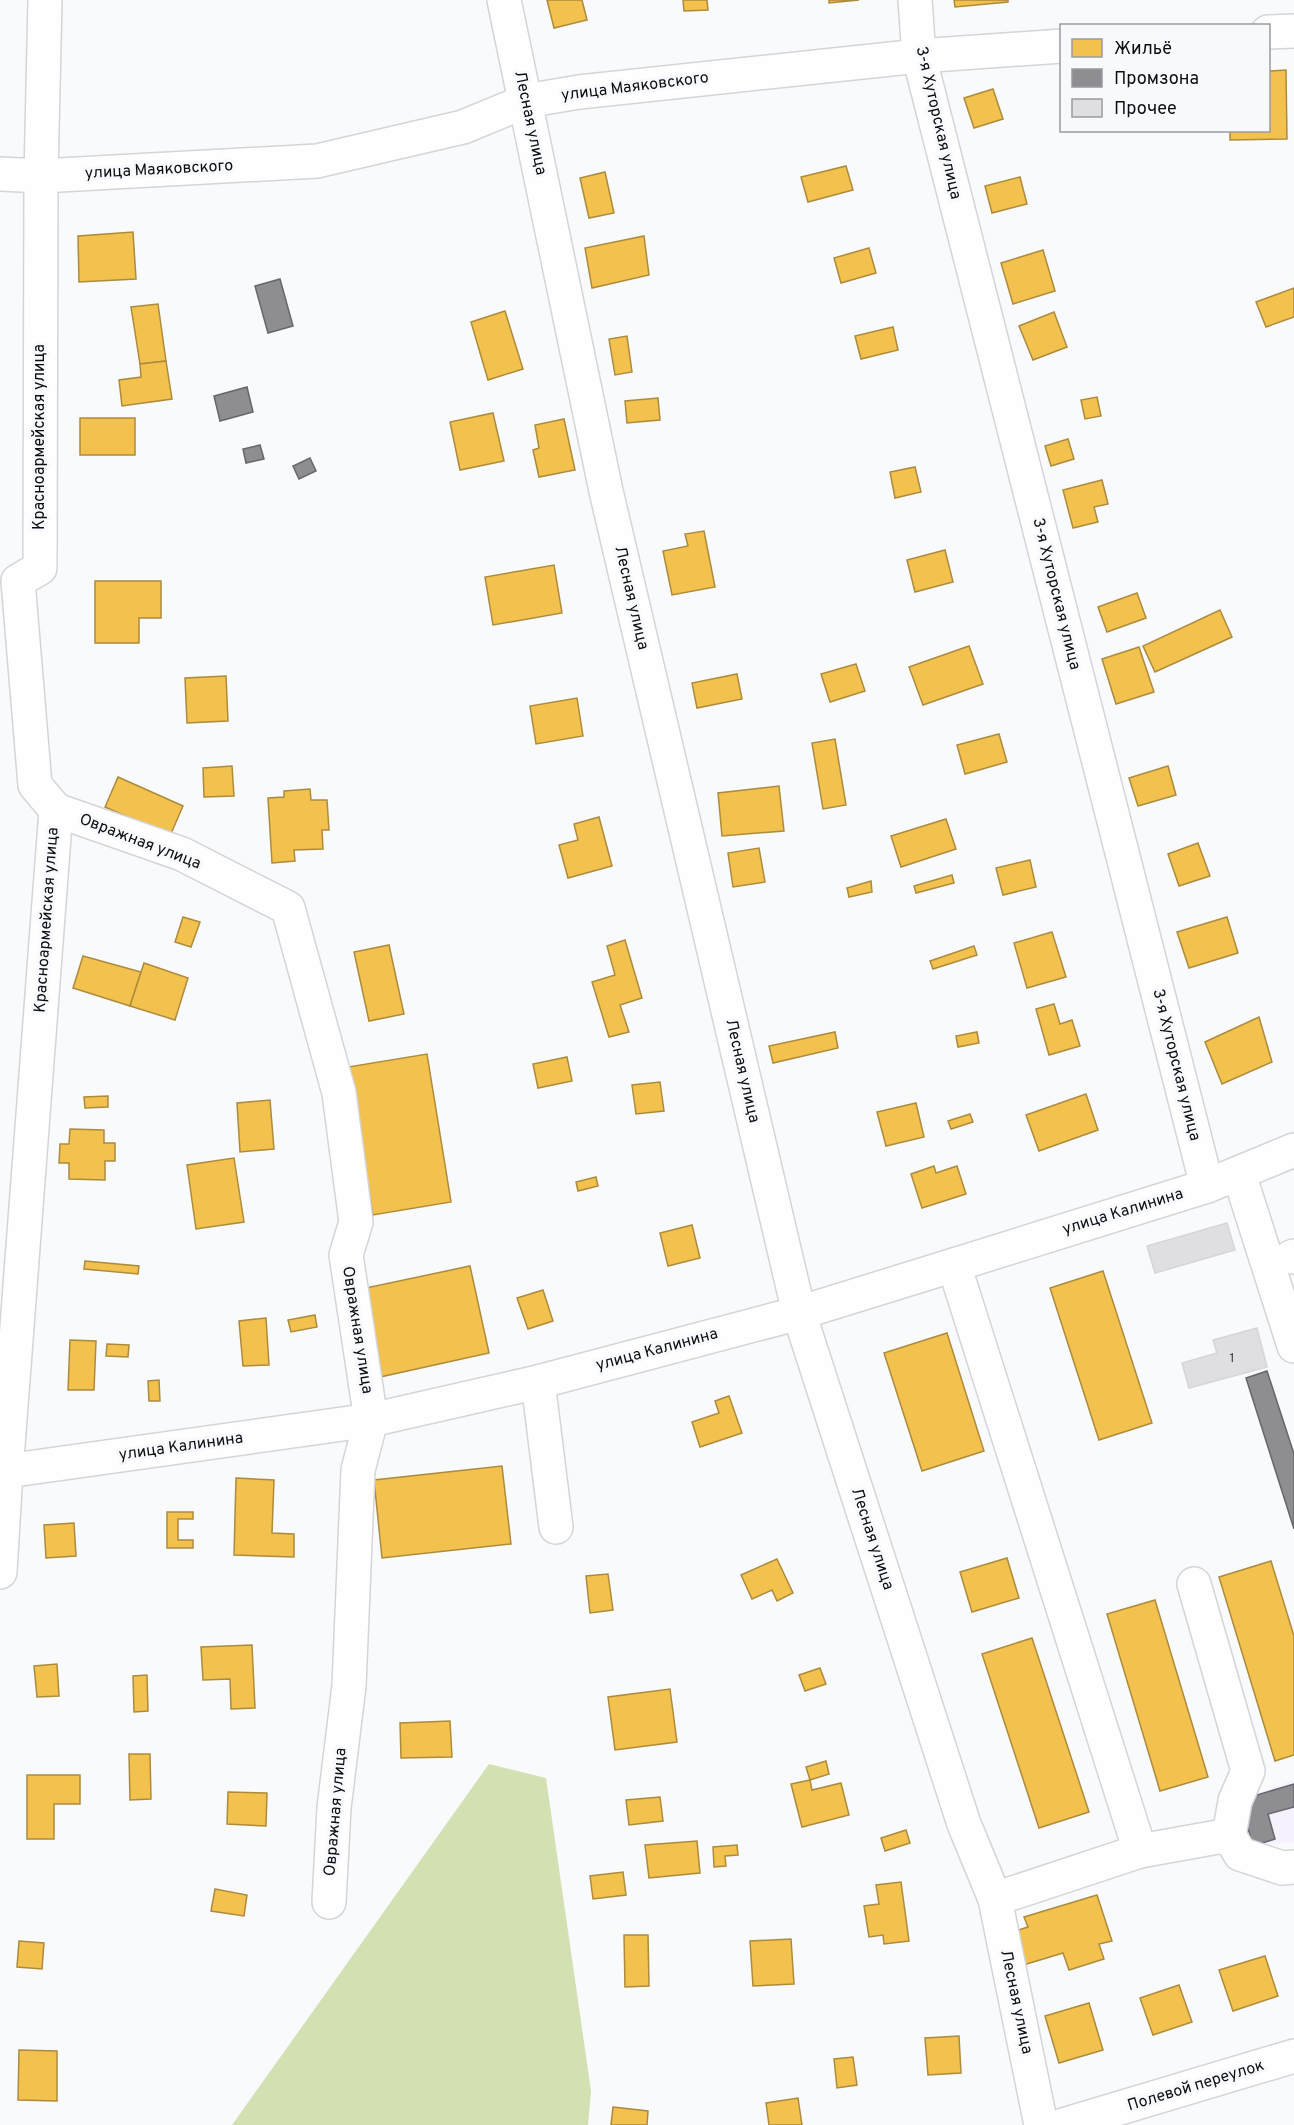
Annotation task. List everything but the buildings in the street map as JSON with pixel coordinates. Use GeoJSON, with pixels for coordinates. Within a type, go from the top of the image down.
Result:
{"type":"FeatureCollection","features":[{"type":"Feature","properties":{"kind":"street","name":"Красноармейская улица"},"geometry":{"type":"LineString","coordinates":[[0,1572],[3,1472],[56,810],[35,786],[9,580],[40,568],[41,176],[45,0]]}},
{"type":"Feature","properties":{"kind":"street","name":"Лесная улица"},"geometry":{"type":"LineString","coordinates":[[504,0],[606,491],[799,1313],[964,1824],[995,1899],[1041,2125]]}},
{"type":"Feature","properties":{"kind":"street","name":"3-я Хуторская улица"},"geometry":{"type":"LineString","coordinates":[[915,0],[919,56],[1207,1186]]}},
{"type":"Feature","properties":{"kind":"street"},"geometry":{"type":"LineString","coordinates":[[1270,33],[1294,31]]}},
{"type":"Feature","properties":{"kind":"street","name":"улица Маяковского"},"geometry":{"type":"LineString","coordinates":[[0,174],[41,176],[317,161],[463,127],[526,101],[590,91],[919,56],[1060,46]]}},
{"type":"Feature","properties":{"kind":"street","name":"Овражная улица"},"geometry":{"type":"LineString","coordinates":[[56,810],[182,854],[288,908],[339,1093],[356,1222],[346,1256],[371,1420],[358,1470],[349,1686],[334,1808],[329,1902]]}},
{"type":"Feature","properties":{"kind":"street","name":"улица Калинина"},"geometry":{"type":"LineString","coordinates":[[3,1472],[371,1420],[538,1382],[799,1313],[1207,1186],[1294,1150]]}},
{"type":"Feature","properties":{"kind":"street"},"geometry":{"type":"LineString","coordinates":[[1239,1174],[1294,1346]]}},
{"type":"Feature","properties":{"kind":"street"},"geometry":{"type":"LineString","coordinates":[[954,1265],[1140,1851]]}},
{"type":"Feature","properties":{"kind":"street"},"geometry":{"type":"LineString","coordinates":[[538,1382],[556,1527]]}},
{"type":"Feature","properties":{"kind":"street"},"geometry":{"type":"LineString","coordinates":[[1194,1584],[1248,1772],[1235,1801],[1229,1835],[1240,1854],[1282,1868],[1294,1867]]}},
{"type":"Feature","properties":{"kind":"street"},"geometry":{"type":"LineString","coordinates":[[995,1899],[1140,1851],[1229,1835]]}},
{"type":"Feature","properties":{"kind":"street","name":"Полевой переулок"},"geometry":{"type":"LineString","coordinates":[[1063,2125],[1294,2056]]}},
{"type":"Feature","properties":{"kind":"shaded area"},"geometry":{"type":"Polygon","coordinates":[[[1294,1780],[1294,1842],[1253,1846],[1240,1800],[1294,1780]]]}},
{"type":"Feature","properties":{"kind":"green space"},"geometry":{"type":"Polygon","coordinates":[[[489,1764],[546,1778],[591,2091],[588,2125],[232,2125],[489,1764]]]}}]}
